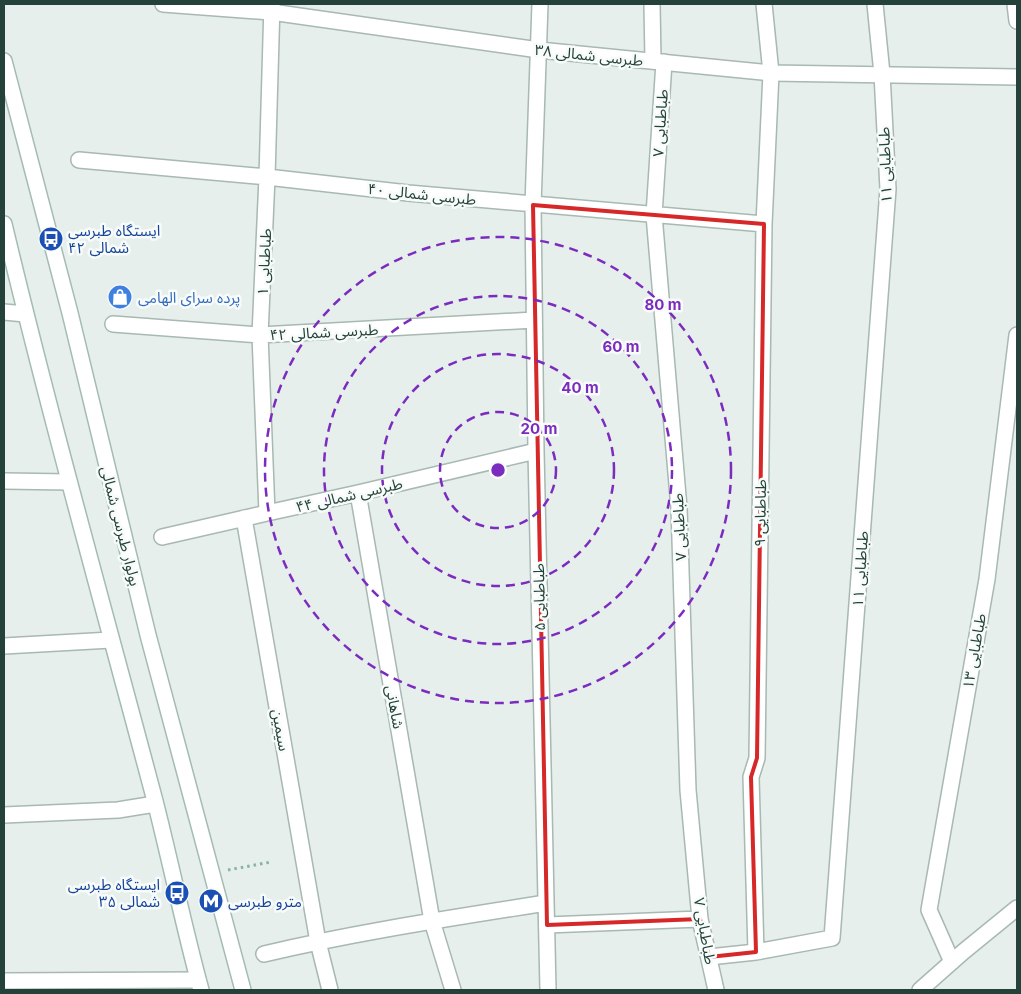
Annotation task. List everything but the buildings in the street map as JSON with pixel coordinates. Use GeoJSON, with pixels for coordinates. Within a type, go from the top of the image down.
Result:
{"type":"FeatureCollection","features":[{"type":"Feature","properties":{"kind":"street","name":"طبرسی شمالی ۳۸"},"geometry":{"type":"LineString","coordinates":[[163,4],[272,8],[540,50],[771,73],[1017,76]]}},
{"type":"Feature","properties":{"kind":"street","name":"طباطبایی ۵"},"geometry":{"type":"LineString","coordinates":[[540,4],[540,50],[533,205],[536,451],[548,990]]}},
{"type":"Feature","properties":{"kind":"street","name":"طباطبایی ۷"},"geometry":{"type":"LineString","coordinates":[[652,4],[658,62],[654,214],[679,508],[688,790],[700,919],[716,990]]}},
{"type":"Feature","properties":{"kind":"street","name":"طباطبایی ۹"},"geometry":{"type":"LineString","coordinates":[[756,952],[751,777],[757,758],[764,224],[771,73],[764,4]]}},
{"type":"Feature","properties":{"kind":"street"},"geometry":{"type":"LineString","coordinates":[[875,4],[882,74]]}},
{"type":"Feature","properties":{"kind":"street"},"geometry":{"type":"LineString","coordinates":[[1015,4],[1017,21]]}},
{"type":"Feature","properties":{"kind":"street","name":"طباطبایی ۱"},"geometry":{"type":"LineString","coordinates":[[267,513],[260,335],[272,8]]}},
{"type":"Feature","properties":{"kind":"street","name":"بولوار طبرسی شمالی"},"geometry":{"type":"LineString","coordinates":[[4,61],[72,322],[148,635],[242,990]]}},
{"type":"Feature","properties":{"kind":"street","name":"طباطبایی ۱۱"},"geometry":{"type":"LineString","coordinates":[[709,957],[756,952],[832,938],[888,189],[882,74]]}},
{"type":"Feature","properties":{"kind":"street","name":"طبرسی شمالی ۴۰"},"geometry":{"type":"LineString","coordinates":[[80,160],[267,177],[533,205],[764,224]]}},
{"type":"Feature","properties":{"kind":"street"},"geometry":{"type":"LineString","coordinates":[[4,224],[25,314],[69,482],[156,804],[199,985],[4,981]]}},
{"type":"Feature","properties":{"kind":"street"},"geometry":{"type":"LineString","coordinates":[[4,312],[25,314]]}},
{"type":"Feature","properties":{"kind":"street","name":"طبرسی شمالی ۴۲"},"geometry":{"type":"LineString","coordinates":[[114,324],[260,335],[534,320]]}},
{"type":"Feature","properties":{"kind":"street","name":"طباطبایی ۱۳"},"geometry":{"type":"LineString","coordinates":[[952,962],[929,910],[987,579],[1017,334]]}},
{"type":"Feature","properties":{"kind":"street","name":"طبرسی شمالی ۴۴"},"geometry":{"type":"LineString","coordinates":[[162,537],[536,451]]}},
{"type":"Feature","properties":{"kind":"street"},"geometry":{"type":"LineString","coordinates":[[4,481],[69,482]]}},
{"type":"Feature","properties":{"kind":"street","name":"شاهانی"},"geometry":{"type":"LineString","coordinates":[[358,493],[432,921],[453,990]]}},
{"type":"Feature","properties":{"kind":"street","name":"سیمین"},"geometry":{"type":"LineString","coordinates":[[244,518],[318,942],[330,990]]}},
{"type":"Feature","properties":{"kind":"street"},"geometry":{"type":"LineString","coordinates":[[4,646],[111,640]]}},
{"type":"Feature","properties":{"kind":"street"},"geometry":{"type":"LineString","coordinates":[[4,815],[118,810],[156,804]]}},
{"type":"Feature","properties":{"kind":"street"},"geometry":{"type":"LineString","coordinates":[[264,954],[432,921],[546,903]]}},
{"type":"Feature","properties":{"kind":"street"},"geometry":{"type":"LineString","coordinates":[[920,990],[1017,908]]}},
{"type":"Feature","properties":{"kind":"street"},"geometry":{"type":"LineString","coordinates":[[547,925],[700,919]]}},
{"type":"Feature","properties":{"kind":"path"},"geometry":{"type":"LineString","coordinates":[[212,873],[271,862]]}},
{"type":"Feature","properties":{"kind":"highlighted area"},"geometry":{"type":"Polygon","coordinates":[[[533,205],[764,224],[757,758],[751,777],[756,952],[709,957],[700,919],[547,925],[533,205]]]}},
{"type":"Feature","properties":{"kind":"place","name":"ایستگاه طبرسی شمالی ۴۲"},"geometry":{"type":"Point","coordinates":[51,239]}},
{"type":"Feature","properties":{"kind":"place","name":"پرده سرای الهامی"},"geometry":{"type":"Point","coordinates":[120,297]}},
{"type":"Feature","properties":{"kind":"place","name":"ایستگاه طبرسی شمالی ۳۵"},"geometry":{"type":"Point","coordinates":[177,893]}},
{"type":"Feature","properties":{"kind":"place","name":"مترو طبرسی"},"geometry":{"type":"Point","coordinates":[211,901]}}]}
